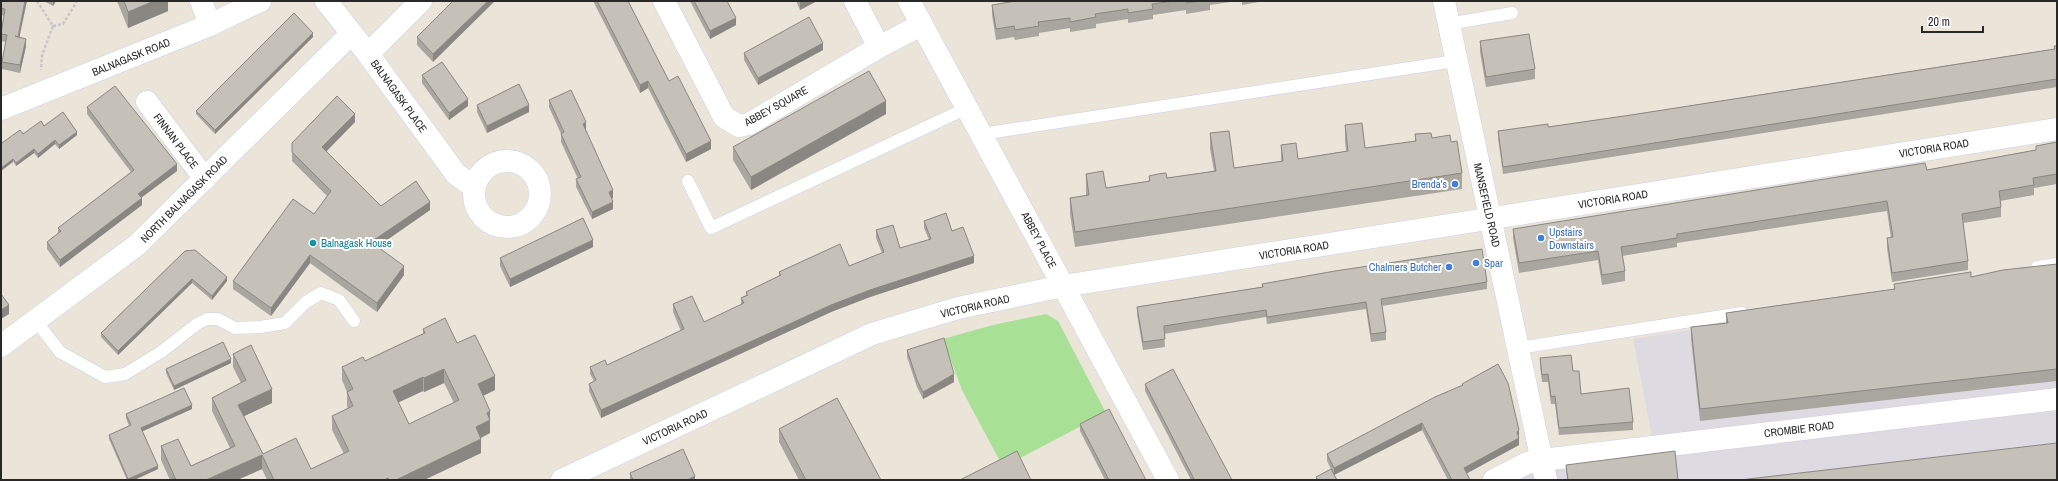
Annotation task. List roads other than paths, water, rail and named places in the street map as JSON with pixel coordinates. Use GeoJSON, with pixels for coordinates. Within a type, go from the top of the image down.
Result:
{"type":"FeatureCollection","features":[{"type":"Feature","properties":{"kind":"street"},"geometry":{"type":"LineString","coordinates":[[201,1],[210,25]]}},
{"type":"Feature","properties":{"kind":"street","name":"BALNAGASK ROAD"},"geometry":{"type":"LineString","coordinates":[[1,109],[210,25],[260,1]]}},
{"type":"Feature","properties":{"kind":"street","name":"BALNAGASK PLACE"},"geometry":{"type":"LineString","coordinates":[[326,1],[368,54],[456,174],[474,187]]}},
{"type":"Feature","properties":{"kind":"street"},"geometry":{"type":"LineString","coordinates":[[368,54],[421,1]]}},
{"type":"Feature","properties":{"kind":"street","name":"ABBEY SQUARE"},"geometry":{"type":"LineString","coordinates":[[664,1],[724,117],[739,126],[749,124],[879,47],[921,25]]}},
{"type":"Feature","properties":{"kind":"street"},"geometry":{"type":"LineString","coordinates":[[855,1],[879,47]]}},
{"type":"Feature","properties":{"kind":"street","name":"ABBEY PLACE"},"geometry":{"type":"LineString","coordinates":[[909,1],[1168,480]]}},
{"type":"Feature","properties":{"kind":"street","name":"MANSEFIELD ROAD"},"geometry":{"type":"LineString","coordinates":[[1444,1],[1455,61],[1544,470]]}},
{"type":"Feature","properties":{"kind":"street","name":"NORTH BALNAGASK ROAD"},"geometry":{"type":"LineString","coordinates":[[1,346],[137,245],[351,34]]}},
{"type":"Feature","properties":{"kind":"street","name":"FINNAN PLACE"},"geometry":{"type":"LineString","coordinates":[[147,102],[205,179]]}},
{"type":"Feature","properties":{"kind":"street","name":"VICTORIA ROAD"},"geometry":{"type":"LineString","coordinates":[[562,480],[872,334],[958,308],[1063,286],[2057,128]]}},
{"type":"Feature","properties":{"kind":"street","name":"CROMBIE ROAD"},"geometry":{"type":"LineString","coordinates":[[1494,480],[1527,463],[1544,470],[2057,399]]}},
{"type":"Feature","properties":{"kind":"lane"},"geometry":{"type":"LineString","coordinates":[[1448,24],[1512,13]]}},
{"type":"Feature","properties":{"kind":"lane"},"geometry":{"type":"LineString","coordinates":[[982,134],[1455,61]]}},
{"type":"Feature","properties":{"kind":"lane"},"geometry":{"type":"LineString","coordinates":[[688,181],[711,228],[967,108]]}},
{"type":"Feature","properties":{"kind":"lane"},"geometry":{"type":"LineString","coordinates":[[2026,269],[2057,264]]}},
{"type":"Feature","properties":{"kind":"lane"},"geometry":{"type":"LineString","coordinates":[[36,321],[60,352],[105,377],[125,374],[161,352],[197,324],[207,319],[218,318],[235,328],[260,327],[285,323],[306,302],[321,293],[339,300],[354,321]]}},
{"type":"Feature","properties":{"kind":"lane"},"geometry":{"type":"LineString","coordinates":[[1518,348],[1758,310]]}},
{"type":"Feature","properties":{"kind":"place","name":"Brenda's"},"geometry":{"type":"Point","coordinates":[1455,184]}},
{"type":"Feature","properties":{"kind":"place","name":"Upstairs Downstairs"},"geometry":{"type":"Point","coordinates":[1541,238]}},
{"type":"Feature","properties":{"kind":"place","name":"Balnagask House"},"geometry":{"type":"Point","coordinates":[313,243]}},
{"type":"Feature","properties":{"kind":"place","name":"Spar"},"geometry":{"type":"Point","coordinates":[1476,263]}},
{"type":"Feature","properties":{"kind":"place","name":"Chalmers Butcher"},"geometry":{"type":"Point","coordinates":[1449,267]}}]}
